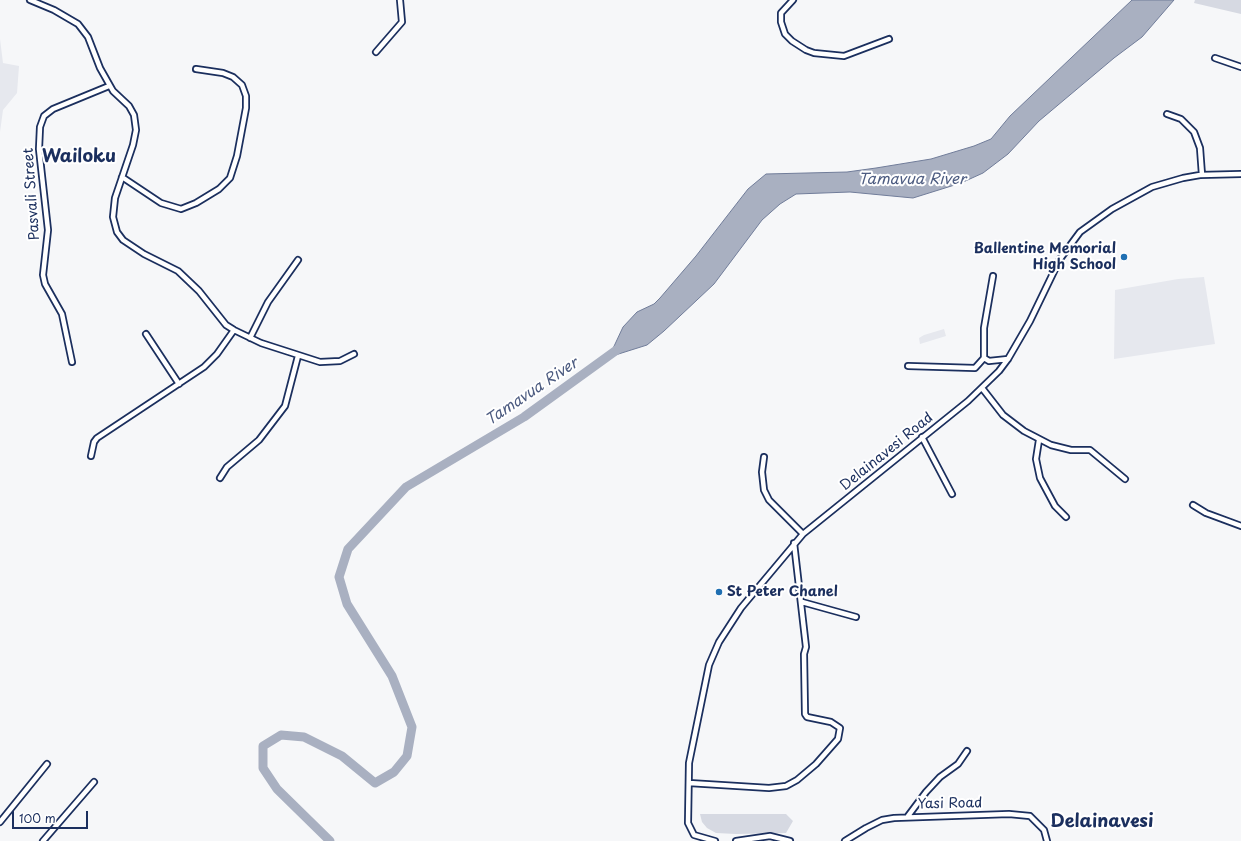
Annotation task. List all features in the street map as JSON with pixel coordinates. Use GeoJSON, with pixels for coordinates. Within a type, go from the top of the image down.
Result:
{"type":"FeatureCollection","features":[{"type":"Feature","properties":{"kind":"street"},"geometry":{"type":"LineString","coordinates":[[30,0],[44,2],[71,19],[84,31],[110,86],[119,98],[129,106],[136,120],[134,144],[115,198],[113,208],[113,217],[117,232],[126,242],[144,254],[178,271],[199,291],[226,325],[250,338],[298,356],[326,363],[340,361],[354,354]]}},
{"type":"Feature","properties":{"kind":"street"},"geometry":{"type":"LineString","coordinates":[[376,52],[402,22],[400,0]]}},
{"type":"Feature","properties":{"kind":"street"},"geometry":{"type":"LineString","coordinates":[[793,0],[781,13],[781,22],[785,34],[792,41],[806,50],[814,53],[844,56],[889,40]]}},
{"type":"Feature","properties":{"kind":"street"},"geometry":{"type":"LineString","coordinates":[[1215,58],[1241,68]]}},
{"type":"Feature","properties":{"kind":"street"},"geometry":{"type":"LineString","coordinates":[[122,177],[161,203],[181,209],[196,203],[219,189],[230,178],[237,156],[246,108],[246,96],[242,86],[233,77],[223,73],[196,69]]}},
{"type":"Feature","properties":{"kind":"street","name":"Pasvali Street"},"geometry":{"type":"LineString","coordinates":[[72,362],[62,314],[45,284],[44,275],[48,230],[39,149],[40,126],[44,116],[53,109],[110,86]]}},
{"type":"Feature","properties":{"kind":"street"},"geometry":{"type":"LineString","coordinates":[[1167,114],[1181,119],[1194,132],[1200,148],[1202,175]]}},
{"type":"Feature","properties":{"kind":"street","name":"Delainavesi Road"},"geometry":{"type":"LineString","coordinates":[[715,841],[694,835],[688,823],[689,763],[709,665],[719,642],[741,608],[794,542],[982,388],[1008,359],[1030,321],[1060,259],[1080,232],[1118,205],[1152,187],[1183,178],[1202,175],[1241,174]]}},
{"type":"Feature","properties":{"kind":"street"},"geometry":{"type":"LineString","coordinates":[[250,338],[268,302],[298,260]]}},
{"type":"Feature","properties":{"kind":"street"},"geometry":{"type":"LineString","coordinates":[[908,366],[974,368],[984,358],[984,328],[992,276]]}},
{"type":"Feature","properties":{"kind":"street"},"geometry":{"type":"LineString","coordinates":[[91,456],[94,442],[100,435],[179,384],[212,359],[234,330]]}},
{"type":"Feature","properties":{"kind":"street"},"geometry":{"type":"LineString","coordinates":[[146,334],[179,384]]}},
{"type":"Feature","properties":{"kind":"street"},"geometry":{"type":"LineString","coordinates":[[220,478],[227,467],[259,440],[285,406],[298,356]]}},
{"type":"Feature","properties":{"kind":"street"},"geometry":{"type":"LineString","coordinates":[[984,358],[989,361],[1008,359]]}},
{"type":"Feature","properties":{"kind":"street"},"geometry":{"type":"LineString","coordinates":[[982,388],[1008,419],[1039,440],[1071,450],[1090,450],[1125,479]]}},
{"type":"Feature","properties":{"kind":"street"},"geometry":{"type":"LineString","coordinates":[[922,437],[952,494]]}},
{"type":"Feature","properties":{"kind":"street"},"geometry":{"type":"LineString","coordinates":[[1039,440],[1036,459],[1040,478],[1055,506],[1066,517]]}},
{"type":"Feature","properties":{"kind":"street"},"geometry":{"type":"LineString","coordinates":[[764,457],[762,472],[764,490],[769,500],[803,534]]}},
{"type":"Feature","properties":{"kind":"street"},"geometry":{"type":"LineString","coordinates":[[1193,505],[1206,513],[1241,526]]}},
{"type":"Feature","properties":{"kind":"street"},"geometry":{"type":"LineString","coordinates":[[689,783],[769,788],[786,786],[797,780],[826,755],[838,739],[840,728],[831,722],[807,717],[805,714],[804,654],[806,647],[794,542]]}},
{"type":"Feature","properties":{"kind":"street"},"geometry":{"type":"LineString","coordinates":[[802,602],[856,617]]}},
{"type":"Feature","properties":{"kind":"street"},"geometry":{"type":"LineString","coordinates":[[908,816],[926,792],[940,777],[958,764],[967,751]]}},
{"type":"Feature","properties":{"kind":"street"},"geometry":{"type":"LineString","coordinates":[[0,822],[47,764]]}},
{"type":"Feature","properties":{"kind":"street"},"geometry":{"type":"LineString","coordinates":[[43,841],[94,782]]}},
{"type":"Feature","properties":{"kind":"street","name":"Yasi Road"},"geometry":{"type":"LineString","coordinates":[[845,841],[882,820],[908,816],[951,817],[1009,814],[1030,816],[1044,830],[1047,841]]}},
{"type":"Feature","properties":{"kind":"street"},"geometry":{"type":"LineString","coordinates":[[736,841],[770,836],[790,841]]}},
{"type":"Feature","properties":{"kind":"shaded area"},"geometry":{"type":"Polygon","coordinates":[[[1195,0],[1241,0],[1241,14],[1194,3],[1195,0]]]}},
{"type":"Feature","properties":{"kind":"shaded area"},"geometry":{"type":"Polygon","coordinates":[[[0,39],[3,63],[19,66],[17,93],[3,110],[0,132],[0,39]]]}},
{"type":"Feature","properties":{"kind":"shaded area"},"geometry":{"type":"Polygon","coordinates":[[[1204,277],[1215,344],[1114,359],[1115,290],[1178,279],[1204,277]]]}},
{"type":"Feature","properties":{"kind":"shaded area"},"geometry":{"type":"Polygon","coordinates":[[[944,329],[946,336],[920,344],[919,338],[944,329]]]}},
{"type":"Feature","properties":{"kind":"shaded area"},"geometry":{"type":"Polygon","coordinates":[[[700,814],[786,814],[793,821],[786,833],[716,833],[707,828],[702,822],[700,814]]]}},
{"type":"Feature","properties":{"kind":"water","name":"Tamavua River"},"geometry":{"type":"Polygon","coordinates":[[[1132,0],[1174,0],[1142,37],[1114,58],[1039,121],[1008,154],[983,173],[961,183],[913,198],[850,192],[796,194],[780,204],[762,220],[714,284],[664,331],[647,345],[609,357],[623,327],[637,312],[654,304],[660,298],[696,256],[748,189],[766,174],[847,172],[876,168],[931,159],[974,146],[991,139],[1010,116],[1132,0]]]}},
{"type":"Feature","properties":{"kind":"waterway","name":"Tamavua River"},"geometry":{"type":"LineString","coordinates":[[330,841],[277,789],[263,768],[263,746],[281,735],[304,737],[342,756],[375,783],[394,772],[407,756],[412,727],[392,676],[347,604],[339,577],[348,549],[406,487],[524,417],[618,349]]}},
{"type":"Feature","properties":{"kind":"place","name":"Ballentine Memorial High School"},"geometry":{"type":"Point","coordinates":[1124,257]}},
{"type":"Feature","properties":{"kind":"place","name":"St Peter Chanel"},"geometry":{"type":"Point","coordinates":[719,592]}},
{"type":"Feature","properties":{"kind":"district","name":"Wailoku"},"geometry":{"type":"Point","coordinates":[79,157]}},
{"type":"Feature","properties":{"kind":"district","name":"Delainavesi"},"geometry":{"type":"Point","coordinates":[1102,822]}}]}
